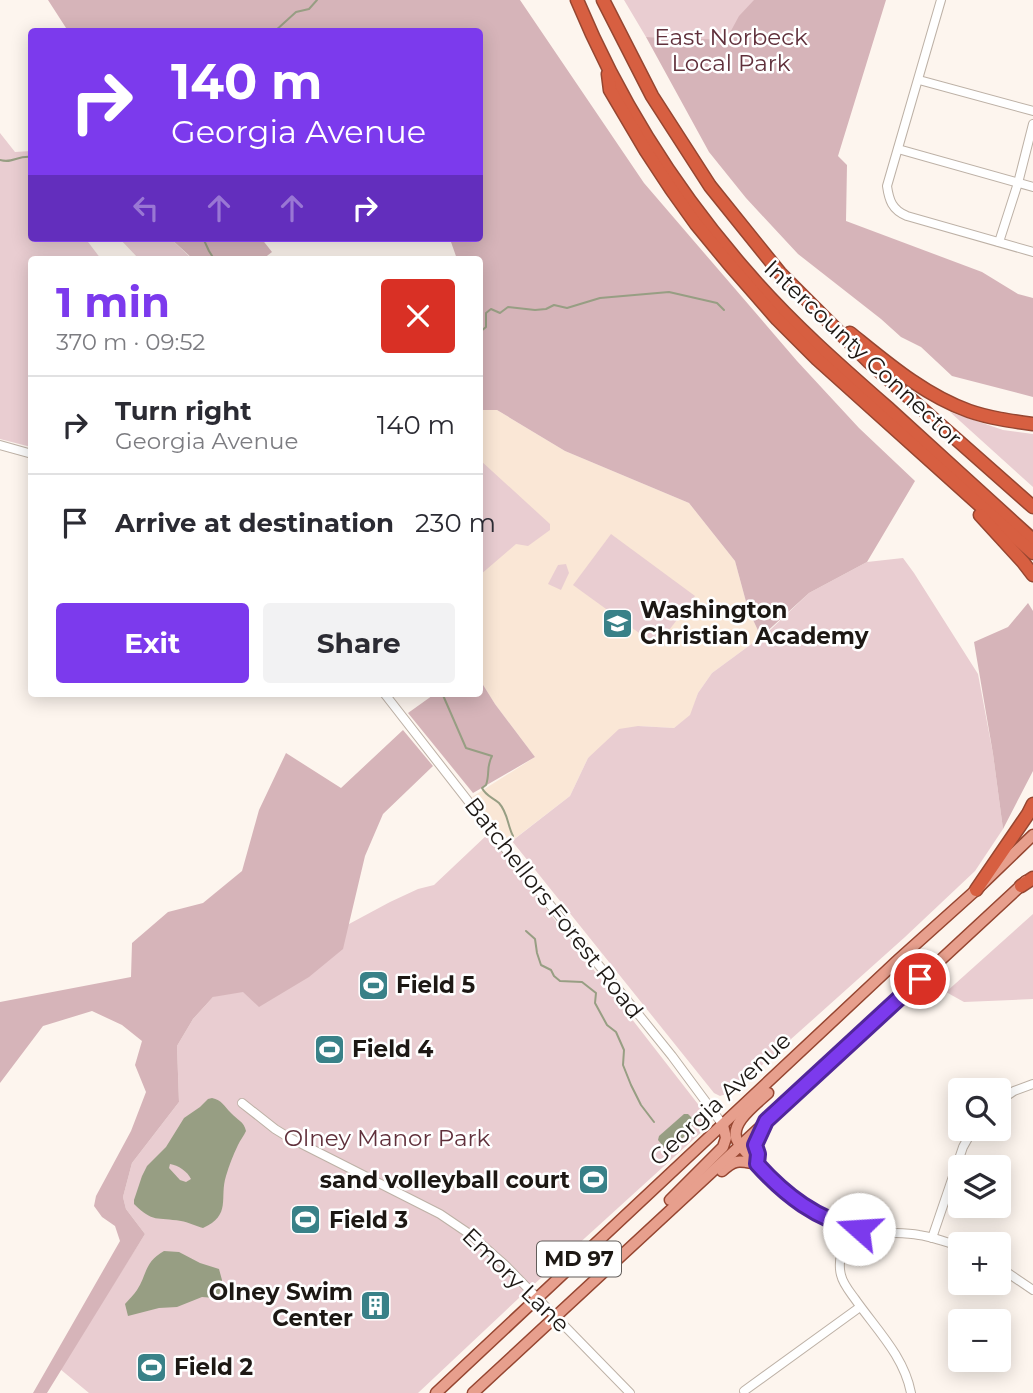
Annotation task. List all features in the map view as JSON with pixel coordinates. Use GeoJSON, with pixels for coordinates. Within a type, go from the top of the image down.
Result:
{"type":"FeatureCollection","features":[{"type":"Feature","properties":{"kind":"highway","name":"Intercounty Connector"},"geometry":{"type":"LineString","coordinates":[[577,0],[608,69],[662,159],[710,227],[747,272],[787,316],[1033,540]]}},
{"type":"Feature","properties":{"kind":"highway","name":"Intercounty Connector"},"geometry":{"type":"LineString","coordinates":[[603,0],[652,96],[710,186],[780,273],[869,362],[1033,507]]}},
{"type":"Feature","properties":{"kind":"highway"},"geometry":{"type":"LineString","coordinates":[[608,69],[610,90],[646,150],[696,224],[777,319],[817,359],[1033,554]]}},
{"type":"Feature","properties":{"kind":"highway"},"geometry":{"type":"LineString","coordinates":[[800,294],[900,373],[933,393],[968,411],[1007,421],[1033,424]]}},
{"type":"Feature","properties":{"kind":"highway"},"geometry":{"type":"LineString","coordinates":[[941,470],[1033,575]]}},
{"type":"Feature","properties":{"kind":"highway"},"geometry":{"type":"LineString","coordinates":[[976,890],[1033,804]]}},
{"type":"Feature","properties":{"kind":"highway"},"geometry":{"type":"LineString","coordinates":[[1021,886],[1033,876]]}},
{"type":"Feature","properties":{"kind":"main road","name":"Georgia Avenue"},"geometry":{"type":"LineString","coordinates":[[436,1393],[1033,835]]}},
{"type":"Feature","properties":{"kind":"main road","name":"Georgia Avenue"},"geometry":{"type":"LineString","coordinates":[[473,1393],[1021,886]]}},
{"type":"Feature","properties":{"kind":"main road"},"geometry":{"type":"LineString","coordinates":[[757,1164],[737,1140],[735,1132],[738,1124],[814,1040]]}},
{"type":"Feature","properties":{"kind":"main road"},"geometry":{"type":"LineString","coordinates":[[757,1164],[755,1145],[766,1121]]}},
{"type":"Feature","properties":{"kind":"main road"},"geometry":{"type":"LineString","coordinates":[[662,1217],[665,1206],[723,1147],[726,1138],[723,1125]]}},
{"type":"Feature","properties":{"kind":"main road"},"geometry":{"type":"LineString","coordinates":[[690,1191],[733,1161],[757,1164]]}},
{"type":"Feature","properties":{"kind":"street"},"geometry":{"type":"LineString","coordinates":[[942,0],[887,186],[889,198],[898,212],[906,216],[1033,252]]}},
{"type":"Feature","properties":{"kind":"street"},"geometry":{"type":"LineString","coordinates":[[919,80],[1033,111]]}},
{"type":"Feature","properties":{"kind":"street"},"geometry":{"type":"LineString","coordinates":[[999,242],[1033,124]]}},
{"type":"Feature","properties":{"kind":"street"},"geometry":{"type":"LineString","coordinates":[[898,149],[1033,187]]}},
{"type":"Feature","properties":{"kind":"street"},"geometry":{"type":"LineString","coordinates":[[0,445],[28,453]]}},
{"type":"Feature","properties":{"kind":"street","name":"Batchellors Forest Road"},"geometry":{"type":"LineString","coordinates":[[387,697],[672,1056],[723,1125]]}},
{"type":"Feature","properties":{"kind":"street"},"geometry":{"type":"LineString","coordinates":[[1011,1093],[1033,1084]]}},
{"type":"Feature","properties":{"kind":"street","name":"Emory Lane"},"geometry":{"type":"LineString","coordinates":[[242,1103],[275,1129],[456,1223],[490,1251],[630,1393]]}},
{"type":"Feature","properties":{"kind":"street"},"geometry":{"type":"LineString","coordinates":[[932,1238],[966,1141]]}},
{"type":"Feature","properties":{"kind":"street"},"geometry":{"type":"LineString","coordinates":[[757,1164],[800,1204],[849,1227],[874,1232],[917,1234],[948,1243]]}},
{"type":"Feature","properties":{"kind":"street"},"geometry":{"type":"LineString","coordinates":[[849,1227],[841,1254],[841,1276],[860,1307],[891,1347],[902,1366],[911,1393]]}},
{"type":"Feature","properties":{"kind":"street"},"geometry":{"type":"LineString","coordinates":[[1011,1275],[1032,1288]]}},
{"type":"Feature","properties":{"kind":"street"},"geometry":{"type":"LineString","coordinates":[[744,1391],[860,1307]]}},
{"type":"Feature","properties":{"kind":"shaded area","name":"Washington Christian Academy"},"geometry":{"type":"Polygon","coordinates":[[[483,410],[497,410],[565,451],[689,503],[735,561],[748,609],[761,637],[712,673],[698,693],[691,715],[674,728],[638,726],[588,758],[570,796],[509,843],[472,797],[535,757],[483,685],[483,410]]]}},
{"type":"Feature","properties":{"kind":"shaded area"},"geometry":{"type":"Polygon","coordinates":[[[208,1099],[221,1102],[242,1123],[246,1131],[226,1176],[221,1212],[212,1223],[203,1228],[151,1217],[134,1204],[142,1176],[147,1166],[166,1147],[184,1118],[208,1099]],[[170,1164],[169,1168],[180,1180],[186,1182],[191,1179],[185,1171],[170,1164]]]}},
{"type":"Feature","properties":{"kind":"shaded area"},"geometry":{"type":"Polygon","coordinates":[[[684,1114],[688,1114],[694,1123],[685,1136],[667,1151],[658,1140],[659,1136],[684,1114]]]}},
{"type":"Feature","properties":{"kind":"shaded area"},"geometry":{"type":"Polygon","coordinates":[[[164,1251],[179,1252],[219,1269],[222,1280],[219,1296],[202,1297],[177,1307],[159,1308],[128,1316],[125,1304],[137,1290],[149,1264],[164,1251]]]}},
{"type":"Feature","properties":{"kind":"green space"},"geometry":{"type":"Polygon","coordinates":[[[48,0],[520,0],[644,183],[797,361],[859,428],[915,481],[867,562],[809,593],[761,637],[748,609],[735,561],[689,503],[565,451],[497,410],[483,410],[483,256],[456,256],[451,242],[483,242],[483,28],[66,28],[48,0]]]}},
{"type":"Feature","properties":{"kind":"green space","name":"East Norbeck Local Park"},"geometry":{"type":"Polygon","coordinates":[[[624,0],[832,0],[717,132],[667,38],[646,37],[624,0]]]}},
{"type":"Feature","properties":{"kind":"green space"},"geometry":{"type":"Polygon","coordinates":[[[754,0],[886,0],[838,156],[847,165],[846,221],[982,272],[1018,294],[1033,298],[1033,397],[952,376],[921,347],[901,337],[798,254],[746,198],[709,152],[646,37],[726,40],[739,16],[754,0]]]}},
{"type":"Feature","properties":{"kind":"green space"},"geometry":{"type":"Polygon","coordinates":[[[0,133],[15,152],[28,151],[28,242],[88,242],[99,256],[28,256],[28,446],[0,439],[0,133]]]}},
{"type":"Feature","properties":{"kind":"green space"},"geometry":{"type":"Polygon","coordinates":[[[123,242],[174,242],[189,256],[136,256],[123,242]]]}},
{"type":"Feature","properties":{"kind":"green space"},"geometry":{"type":"Polygon","coordinates":[[[174,242],[264,242],[272,252],[267,256],[190,256],[174,242]]]}},
{"type":"Feature","properties":{"kind":"green space"},"geometry":{"type":"Polygon","coordinates":[[[950,412],[1003,430],[1033,434],[1033,487],[950,412]]]}},
{"type":"Feature","properties":{"kind":"green space"},"geometry":{"type":"Polygon","coordinates":[[[483,463],[550,524],[550,530],[528,546],[516,544],[483,572],[483,463]]]}},
{"type":"Feature","properties":{"kind":"green space"},"geometry":{"type":"Polygon","coordinates":[[[611,534],[695,596],[657,646],[573,585],[611,534]]]}},
{"type":"Feature","properties":{"kind":"green space"},"geometry":{"type":"Polygon","coordinates":[[[903,558],[978,674],[1003,829],[975,871],[732,1092],[720,1096],[714,1093],[512,841],[570,796],[588,758],[619,729],[638,726],[674,728],[690,715],[698,693],[712,673],[769,631],[809,593],[867,562],[903,558]]]}},
{"type":"Feature","properties":{"kind":"green space"},"geometry":{"type":"Polygon","coordinates":[[[566,564],[569,573],[561,590],[548,584],[558,565],[566,564]]]}},
{"type":"Feature","properties":{"kind":"green space"},"geometry":{"type":"Polygon","coordinates":[[[1028,603],[1033,611],[1033,771],[1003,829],[974,642],[1008,627],[1028,603]]]}},
{"type":"Feature","properties":{"kind":"green space"},"geometry":{"type":"Polygon","coordinates":[[[483,685],[535,757],[473,793],[408,713],[430,697],[483,697],[483,685]]]}},
{"type":"Feature","properties":{"kind":"green space"},"geometry":{"type":"Polygon","coordinates":[[[403,730],[433,766],[383,814],[365,856],[343,949],[309,977],[259,1007],[243,992],[213,997],[193,1019],[177,1046],[179,1102],[132,1163],[123,1197],[126,1209],[145,1234],[47,1393],[33,1393],[120,1241],[115,1226],[102,1217],[94,1206],[96,1196],[131,1131],[146,1092],[135,1065],[142,1041],[122,1025],[92,1011],[43,1026],[0,1083],[0,1002],[131,977],[132,943],[168,912],[203,903],[242,871],[259,810],[286,753],[341,788],[403,730]]]}},
{"type":"Feature","properties":{"kind":"green space","name":"Olney Manor Park"},"geometry":{"type":"Polygon","coordinates":[[[488,834],[708,1117],[707,1127],[418,1393],[89,1393],[60,1369],[145,1234],[126,1209],[123,1197],[132,1163],[179,1102],[177,1046],[193,1019],[213,997],[390,902],[434,885],[488,834]]]}},
{"type":"Feature","properties":{"kind":"green space"},"geometry":{"type":"Polygon","coordinates":[[[1033,914],[1033,999],[964,1002],[946,992],[1033,914]]]}},
{"type":"Feature","properties":{"kind":"waterway"},"geometry":{"type":"LineString","coordinates":[[278,28],[296,12],[309,9],[317,0]]}},
{"type":"Feature","properties":{"kind":"waterway"},"geometry":{"type":"LineString","coordinates":[[0,160],[28,157]]}},
{"type":"Feature","properties":{"kind":"waterway"},"geometry":{"type":"LineString","coordinates":[[205,242],[212,256]]}},
{"type":"Feature","properties":{"kind":"waterway"},"geometry":{"type":"LineString","coordinates":[[483,330],[486,327],[486,313],[491,309],[500,313],[508,307],[535,310],[554,305],[567,308],[600,298],[669,292],[717,303],[724,310]]}},
{"type":"Feature","properties":{"kind":"waterway"},"geometry":{"type":"LineString","coordinates":[[444,697],[466,748],[492,756],[486,785],[482,788],[502,807],[513,836]]}},
{"type":"Feature","properties":{"kind":"waterway"},"geometry":{"type":"LineString","coordinates":[[526,931],[535,939],[541,965],[551,970],[560,981],[582,982],[596,993],[595,1003],[607,1025],[616,1032],[624,1050],[623,1065],[631,1085],[654,1122]]}},
{"type":"Feature","properties":{"kind":"place","name":"Washington Christian Academy"},"geometry":{"type":"Point","coordinates":[617,623]}},
{"type":"Feature","properties":{"kind":"place","name":"Field 5"},"geometry":{"type":"Point","coordinates":[373,985]}},
{"type":"Feature","properties":{"kind":"place","name":"Field 4"},"geometry":{"type":"Point","coordinates":[329,1049]}},
{"type":"Feature","properties":{"kind":"place","name":"sand volleyball court"},"geometry":{"type":"Point","coordinates":[593,1180]}},
{"type":"Feature","properties":{"kind":"place","name":"Field 3"},"geometry":{"type":"Point","coordinates":[306,1220]}},
{"type":"Feature","properties":{"kind":"place","name":"Olney Swim Center"},"geometry":{"type":"Point","coordinates":[376,1305]}},
{"type":"Feature","properties":{"kind":"place","name":"Field 2"},"geometry":{"type":"Point","coordinates":[151,1367]}},
{"type":"Feature","properties":{"kind":"route"},"geometry":{"type":"LineString","coordinates":[[859,1229],[832,1221],[800,1204],[786,1193],[757,1164],[755,1145],[766,1121],[920,979]]}}]}
